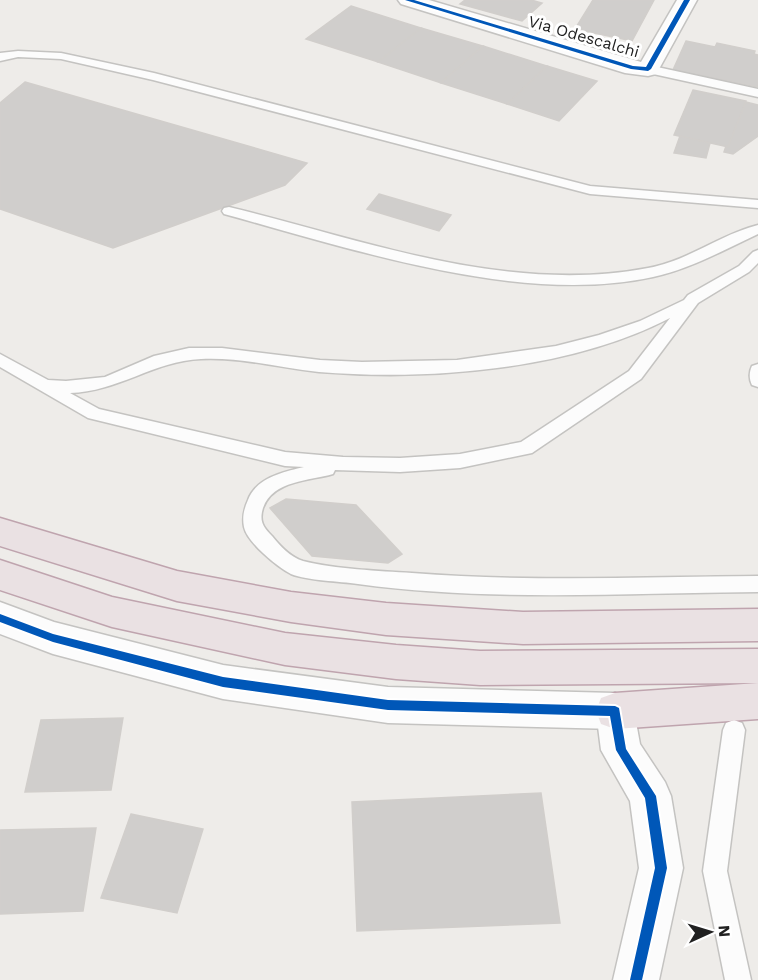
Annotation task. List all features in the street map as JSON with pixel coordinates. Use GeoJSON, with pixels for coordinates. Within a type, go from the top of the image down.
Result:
{"type":"FeatureCollection","features":[{"type":"Feature","properties":{"kind":"highway"},"geometry":{"type":"LineString","coordinates":[[0,531],[177,586],[291,606],[386,619],[524,628],[758,625]]}},
{"type":"Feature","properties":{"kind":"highway"},"geometry":{"type":"LineString","coordinates":[[0,575],[112,612],[285,649],[396,662],[491,668],[758,666]]}},
{"type":"Feature","properties":{"kind":"highway"},"geometry":{"type":"LineString","coordinates":[[615,711],[758,701]]}},
{"type":"Feature","properties":{"kind":"street","name":"Via Odescalchi"},"geometry":{"type":"LineString","coordinates":[[408,0],[633,68],[648,69]]}},
{"type":"Feature","properties":{"kind":"street"},"geometry":{"type":"LineString","coordinates":[[648,69],[687,0]]}},
{"type":"Feature","properties":{"kind":"street"},"geometry":{"type":"LineString","coordinates":[[0,618],[53,638],[222,682],[388,705],[615,711],[621,750],[650,796],[661,868],[636,980]]}},
{"type":"Feature","properties":{"kind":"lane"},"geometry":{"type":"LineString","coordinates":[[0,57],[18,54],[61,56],[154,77],[590,190],[758,204]]}},
{"type":"Feature","properties":{"kind":"lane","name":"Via Odescalchi"},"geometry":{"type":"LineString","coordinates":[[648,69],[758,93]]}},
{"type":"Feature","properties":{"kind":"lane"},"geometry":{"type":"LineString","coordinates":[[229,211],[413,259],[478,272],[538,279],[612,278],[654,272],[758,229]]}},
{"type":"Feature","properties":{"kind":"lane"},"geometry":{"type":"LineString","coordinates":[[0,345],[44,385],[74,387],[116,379],[162,358],[189,354],[237,355],[318,366],[377,369],[481,363],[576,346],[613,337],[649,323],[744,268],[758,255]]}},
{"type":"Feature","properties":{"kind":"lane"},"geometry":{"type":"LineString","coordinates":[[693,299],[635,375],[526,448],[460,461],[324,469],[286,478],[268,487],[258,497],[252,514],[253,528],[279,557],[290,565],[381,579],[474,586],[758,584]]}},
{"type":"Feature","properties":{"kind":"lane"},"geometry":{"type":"LineString","coordinates":[[0,360],[94,414],[285,459],[396,465]]}},
{"type":"Feature","properties":{"kind":"lane"},"geometry":{"type":"LineString","coordinates":[[758,370],[758,381]]}},
{"type":"Feature","properties":{"kind":"lane"},"geometry":{"type":"LineString","coordinates":[[734,730],[715,871],[738,980]]}},
{"type":"Feature","properties":{"kind":"building"},"geometry":{"type":"Polygon","coordinates":[[[465,0],[531,0],[542,3],[522,21],[460,4],[465,0]]]}},
{"type":"Feature","properties":{"kind":"building"},"geometry":{"type":"Polygon","coordinates":[[[593,0],[654,0],[632,41],[575,29],[593,0]]]}},
{"type":"Feature","properties":{"kind":"building"},"geometry":{"type":"Polygon","coordinates":[[[351,6],[421,28],[378,62],[306,39],[351,6]]]}},
{"type":"Feature","properties":{"kind":"building"},"geometry":{"type":"Polygon","coordinates":[[[421,28],[483,46],[441,83],[378,62],[421,28]]]}},
{"type":"Feature","properties":{"kind":"building"},"geometry":{"type":"Polygon","coordinates":[[[686,41],[715,47],[717,43],[755,51],[754,54],[758,55],[758,87],[673,70],[686,41]]]}},
{"type":"Feature","properties":{"kind":"building"},"geometry":{"type":"Polygon","coordinates":[[[483,46],[547,66],[507,104],[441,83],[483,46]]]}},
{"type":"Feature","properties":{"kind":"building"},"geometry":{"type":"Polygon","coordinates":[[[547,66],[597,81],[559,121],[507,104],[547,66]]]}},
{"type":"Feature","properties":{"kind":"building"},"geometry":{"type":"Polygon","coordinates":[[[25,82],[307,163],[285,185],[113,248],[0,209],[0,103],[25,82]]]}},
{"type":"Feature","properties":{"kind":"building"},"geometry":{"type":"Polygon","coordinates":[[[693,90],[746,101],[728,147],[674,135],[693,90]]]}},
{"type":"Feature","properties":{"kind":"building"},"geometry":{"type":"Polygon","coordinates":[[[746,102],[758,105],[758,136],[733,154],[724,152],[726,146],[728,147],[746,102]]]}},
{"type":"Feature","properties":{"kind":"building"},"geometry":{"type":"Polygon","coordinates":[[[680,136],[710,143],[706,158],[674,153],[680,136]]]}},
{"type":"Feature","properties":{"kind":"building"},"geometry":{"type":"Polygon","coordinates":[[[379,194],[451,215],[439,231],[367,209],[379,194]]]}},
{"type":"Feature","properties":{"kind":"building"},"geometry":{"type":"Polygon","coordinates":[[[286,499],[356,505],[402,554],[388,563],[312,556],[270,508],[286,499]]]}},
{"type":"Feature","properties":{"kind":"building"},"geometry":{"type":"Polygon","coordinates":[[[123,718],[111,790],[25,792],[41,720],[123,718]]]}},
{"type":"Feature","properties":{"kind":"building"},"geometry":{"type":"Polygon","coordinates":[[[541,793],[560,923],[357,931],[352,802],[541,793]]]}},
{"type":"Feature","properties":{"kind":"building"},"geometry":{"type":"Polygon","coordinates":[[[131,814],[203,829],[177,913],[101,898],[131,814]]]}},
{"type":"Feature","properties":{"kind":"building"},"geometry":{"type":"Polygon","coordinates":[[[96,828],[83,911],[0,914],[0,830],[96,828]]]}},
{"type":"Feature","properties":{"kind":"cycle path"},"geometry":{"type":"LineString","coordinates":[[408,0],[633,68],[648,69],[687,0]]}},
{"type":"Feature","properties":{"kind":"cycle path"},"geometry":{"type":"LineString","coordinates":[[0,618],[53,638],[223,682],[388,705],[615,711],[621,750],[650,796],[661,868],[636,980]]}}]}
